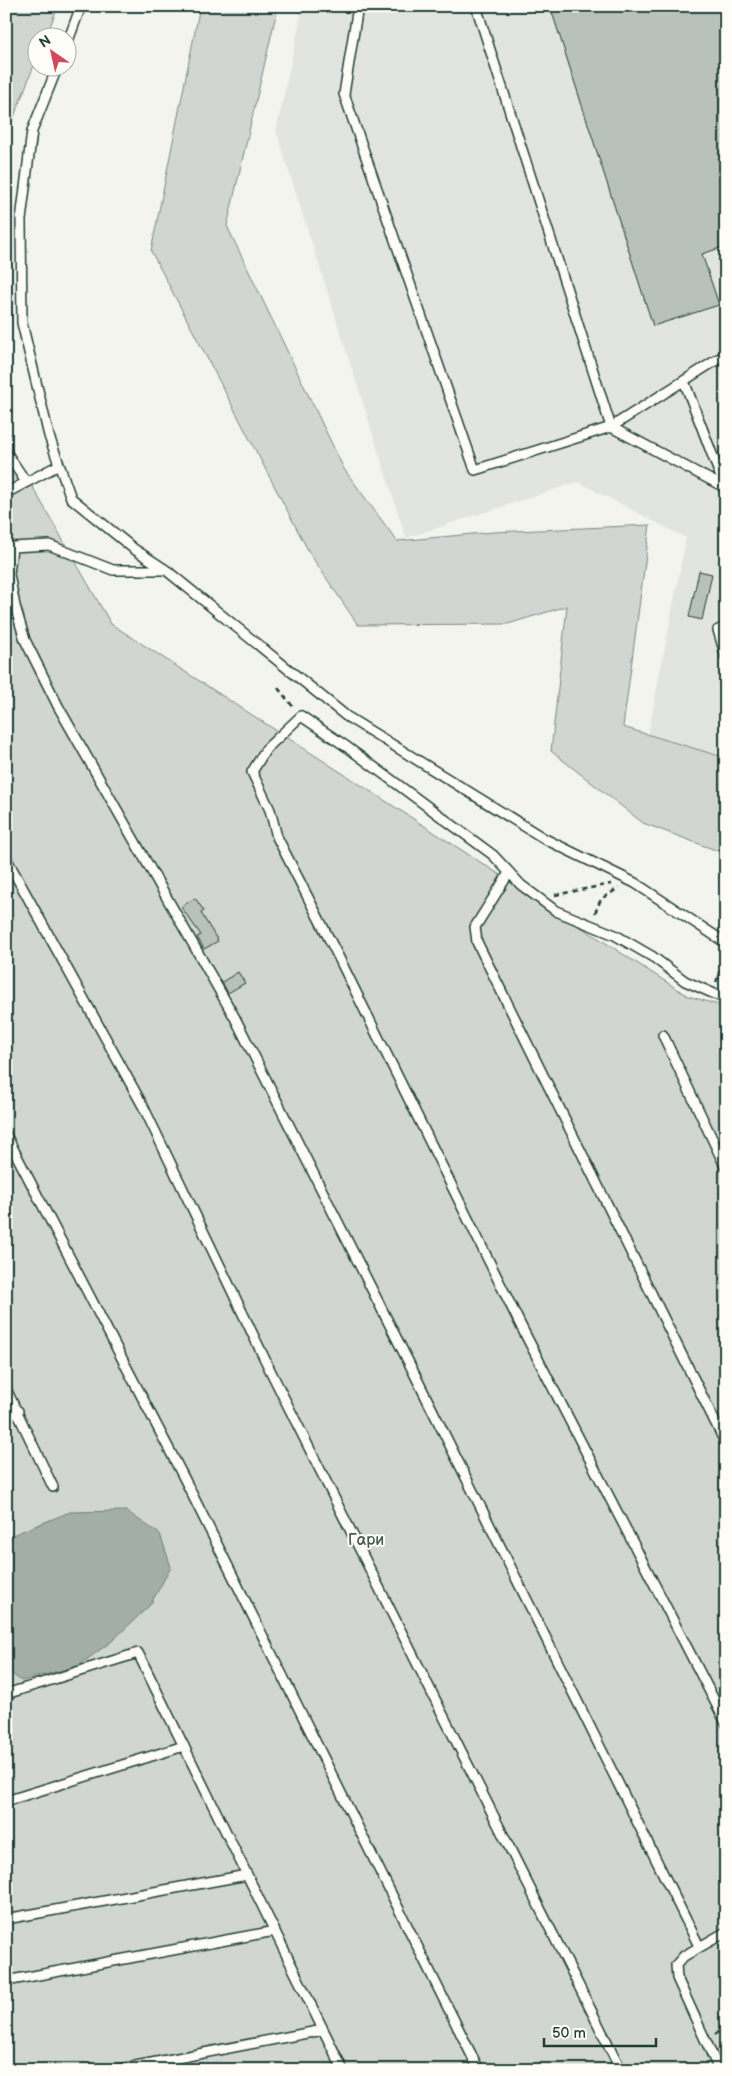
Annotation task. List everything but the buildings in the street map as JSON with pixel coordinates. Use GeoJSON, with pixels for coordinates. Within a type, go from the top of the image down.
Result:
{"type":"FeatureCollection","features":[{"type":"Feature","properties":{"kind":"lane"},"geometry":{"type":"LineString","coordinates":[[73,28],[81,6]]}},
{"type":"Feature","properties":{"kind":"lane"},"geometry":{"type":"LineString","coordinates":[[358,6],[344,94],[474,470],[611,427],[726,354]]}},
{"type":"Feature","properties":{"kind":"lane"},"geometry":{"type":"LineString","coordinates":[[476,6],[611,427],[725,489]]}},
{"type":"Feature","properties":{"kind":"lane"},"geometry":{"type":"LineString","coordinates":[[53,78],[32,131],[21,220],[22,323],[49,436],[71,498],[134,549],[166,570],[346,716],[545,839],[631,881],[726,943]]}},
{"type":"Feature","properties":{"kind":"lane"},"geometry":{"type":"LineString","coordinates":[[684,381],[725,489]]}},
{"type":"Feature","properties":{"kind":"lane"},"geometry":{"type":"LineString","coordinates":[[6,452],[26,482]]}},
{"type":"Feature","properties":{"kind":"lane"},"geometry":{"type":"LineString","coordinates":[[6,492],[59,465]]}},
{"type":"Feature","properties":{"kind":"lane"},"geometry":{"type":"LineString","coordinates":[[166,570],[113,570],[49,545],[9,549],[9,574],[15,606],[25,640],[58,706],[235,1018],[699,1946]]}},
{"type":"Feature","properties":{"kind":"lane"},"geometry":{"type":"LineString","coordinates":[[726,626],[718,630],[726,657]]}},
{"type":"Feature","properties":{"kind":"lane"},"geometry":{"type":"LineString","coordinates":[[726,999],[685,981],[653,956],[603,930],[556,911],[521,885],[493,855],[347,747],[301,716],[266,749],[252,772],[270,810],[277,838],[344,968],[522,1328],[726,1723]]}},
{"type":"Feature","properties":{"kind":"lane"},"geometry":{"type":"LineString","coordinates":[[6,858],[143,1106],[270,1370],[622,2070]]}},
{"type":"Feature","properties":{"kind":"lane"},"geometry":{"type":"LineString","coordinates":[[507,876],[475,927],[477,942],[726,1444]]}},
{"type":"Feature","properties":{"kind":"lane"},"geometry":{"type":"LineString","coordinates":[[663,1035],[726,1168]]}},
{"type":"Feature","properties":{"kind":"lane"},"geometry":{"type":"LineString","coordinates":[[6,1135],[184,1478],[479,2070]]}},
{"type":"Feature","properties":{"kind":"lane"},"geometry":{"type":"LineString","coordinates":[[6,1389],[53,1487]]}},
{"type":"Feature","properties":{"kind":"lane"},"geometry":{"type":"LineString","coordinates":[[6,1417],[18,1411]]}},
{"type":"Feature","properties":{"kind":"lane"},"geometry":{"type":"LineString","coordinates":[[6,1694],[138,1653],[343,2070]]}},
{"type":"Feature","properties":{"kind":"lane"},"geometry":{"type":"LineString","coordinates":[[6,1801],[184,1746]]}},
{"type":"Feature","properties":{"kind":"lane"},"geometry":{"type":"LineString","coordinates":[[6,1919],[247,1875]]}},
{"type":"Feature","properties":{"kind":"lane"},"geometry":{"type":"LineString","coordinates":[[6,1981],[275,1931]]}},
{"type":"Feature","properties":{"kind":"lane"},"geometry":{"type":"LineString","coordinates":[[719,2070],[677,1978],[676,1965],[684,1956],[699,1946],[726,1932]]}},
{"type":"Feature","properties":{"kind":"lane"},"geometry":{"type":"LineString","coordinates":[[115,2070],[323,2030]]}},
{"type":"Feature","properties":{"kind":"path"},"geometry":{"type":"LineString","coordinates":[[278,688],[301,716]]}},
{"type":"Feature","properties":{"kind":"path"},"geometry":{"type":"LineString","coordinates":[[539,898],[631,881]]}},
{"type":"Feature","properties":{"kind":"path"},"geometry":{"type":"LineString","coordinates":[[603,930],[594,915],[600,899],[631,881]]}},
{"type":"Feature","properties":{"kind":"path"},"geometry":{"type":"LineString","coordinates":[[711,992],[726,960]]}},
{"type":"Feature","properties":{"kind":"shaded area"},"geometry":{"type":"Polygon","coordinates":[[[291,6],[726,6],[726,757],[647,739],[686,538],[578,482],[406,538],[276,131],[301,15],[291,6]]]}},
{"type":"Feature","properties":{"kind":"shaded area"},"geometry":{"type":"Polygon","coordinates":[[[126,1511],[160,1534],[171,1567],[150,1605],[112,1641],[78,1666],[21,1681],[6,1669],[6,1539],[70,1512],[126,1511]]]}},
{"type":"Feature","properties":{"kind":"green space"},"geometry":{"type":"Polygon","coordinates":[[[6,6],[58,6],[49,28],[28,28],[29,78],[6,137],[6,6]]]}},
{"type":"Feature","properties":{"kind":"green space"},"geometry":{"type":"Polygon","coordinates":[[[200,6],[278,6],[227,226],[344,469],[397,541],[494,532],[650,525],[623,727],[726,758],[726,854],[643,823],[551,751],[567,606],[508,624],[358,625],[310,554],[151,251],[200,6]]]}},
{"type":"Feature","properties":{"kind":"green space","name":"Гари"},"geometry":{"type":"Polygon","coordinates":[[[6,433],[8,444],[111,624],[688,996],[726,1007],[726,2070],[6,2070],[6,433]]]}}]}
